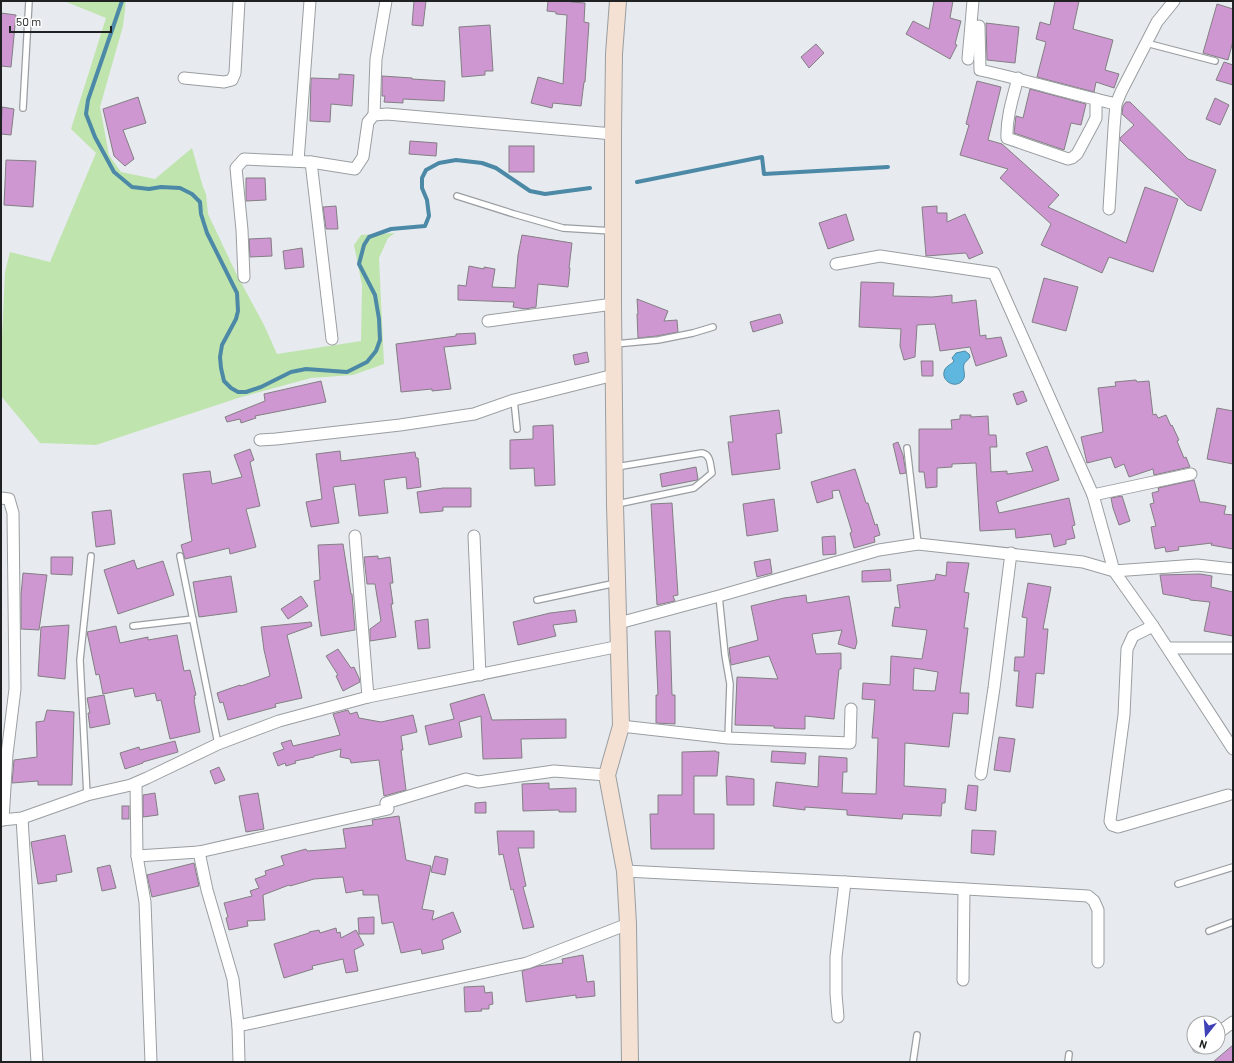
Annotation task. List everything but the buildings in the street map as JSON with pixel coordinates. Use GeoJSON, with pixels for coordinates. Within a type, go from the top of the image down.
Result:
{"type":"FeatureCollection","features":[{"type":"Feature","properties":{"kind":"street"},"geometry":{"type":"LineString","coordinates":[[184,78],[224,82],[232,80],[235,73],[239,1]]}},
{"type":"Feature","properties":{"kind":"street"},"geometry":{"type":"LineString","coordinates":[[298,161],[310,1]]}},
{"type":"Feature","properties":{"kind":"street"},"geometry":{"type":"LineString","coordinates":[[244,277],[242,230],[236,168],[244,159],[311,162],[355,169],[363,157],[368,122],[374,115],[376,59],[386,1]]}},
{"type":"Feature","properties":{"kind":"street"},"geometry":{"type":"LineString","coordinates":[[618,1],[614,54],[612,231],[616,467],[615,505],[621,726],[607,775],[625,871],[628,924],[630,1062]]}},
{"type":"Feature","properties":{"kind":"street"},"geometry":{"type":"LineString","coordinates":[[968,59],[973,1]]}},
{"type":"Feature","properties":{"kind":"street"},"geometry":{"type":"LineString","coordinates":[[1109,208],[1116,104],[1157,22],[1171,2]]}},
{"type":"Feature","properties":{"kind":"street"},"geometry":{"type":"LineString","coordinates":[[979,26],[980,70],[1018,78],[1116,104]]}},
{"type":"Feature","properties":{"kind":"street"},"geometry":{"type":"LineString","coordinates":[[1018,78],[1009,113],[1006,131],[1007,138],[1068,159],[1077,154],[1096,118],[1096,99]]}},
{"type":"Feature","properties":{"kind":"street"},"geometry":{"type":"LineString","coordinates":[[374,115],[387,114],[613,134]]}},
{"type":"Feature","properties":{"kind":"street"},"geometry":{"type":"LineString","coordinates":[[311,162],[332,339]]}},
{"type":"Feature","properties":{"kind":"street"},"geometry":{"type":"LineString","coordinates":[[836,264],[880,256],[994,273],[1093,495],[1114,571],[1168,648],[1233,748]]}},
{"type":"Feature","properties":{"kind":"street"},"geometry":{"type":"LineString","coordinates":[[488,321],[613,304]]}},
{"type":"Feature","properties":{"kind":"street"},"geometry":{"type":"LineString","coordinates":[[260,440],[400,425],[474,414],[514,400],[614,375]]}},
{"type":"Feature","properties":{"kind":"street"},"geometry":{"type":"LineString","coordinates":[[1093,495],[1191,474]]}},
{"type":"Feature","properties":{"kind":"street"},"geometry":{"type":"LineString","coordinates":[[1,498],[9,499],[13,513],[15,690],[7,754],[2,820],[22,818],[87,795],[136,783],[218,744],[279,721],[368,697],[620,646]]}},
{"type":"Feature","properties":{"kind":"street"},"geometry":{"type":"LineString","coordinates":[[356,536],[368,697]]}},
{"type":"Feature","properties":{"kind":"street"},"geometry":{"type":"LineString","coordinates":[[474,536],[480,675]]}},
{"type":"Feature","properties":{"kind":"street"},"geometry":{"type":"LineString","coordinates":[[619,623],[879,550],[918,544],[1083,562],[1114,571],[1197,565],[1233,569]]}},
{"type":"Feature","properties":{"kind":"street"},"geometry":{"type":"LineString","coordinates":[[981,774],[994,688],[1011,553]]}},
{"type":"Feature","properties":{"kind":"street"},"geometry":{"type":"LineString","coordinates":[[1153,626],[1133,636],[1127,649],[1124,714],[1110,821],[1112,826],[1118,827],[1228,795]]}},
{"type":"Feature","properties":{"kind":"street"},"geometry":{"type":"LineString","coordinates":[[1168,648],[1233,648]]}},
{"type":"Feature","properties":{"kind":"street"},"geometry":{"type":"LineString","coordinates":[[621,726],[728,738],[850,743],[852,709]]}},
{"type":"Feature","properties":{"kind":"street"},"geometry":{"type":"LineString","coordinates":[[138,856],[199,852],[388,809],[386,803],[466,779],[478,782],[554,771],[607,775]]}},
{"type":"Feature","properties":{"kind":"street"},"geometry":{"type":"LineString","coordinates":[[136,783],[138,856],[145,902],[151,1062]]}},
{"type":"Feature","properties":{"kind":"street"},"geometry":{"type":"LineString","coordinates":[[22,818],[37,1062]]}},
{"type":"Feature","properties":{"kind":"street"},"geometry":{"type":"LineString","coordinates":[[199,852],[207,890],[233,979],[238,1026],[239,1062]]}},
{"type":"Feature","properties":{"kind":"street"},"geometry":{"type":"LineString","coordinates":[[625,871],[1088,896],[1094,901],[1098,910],[1098,962]]}},
{"type":"Feature","properties":{"kind":"street"},"geometry":{"type":"LineString","coordinates":[[838,1017],[836,994],[836,957],[845,882]]}},
{"type":"Feature","properties":{"kind":"street"},"geometry":{"type":"LineString","coordinates":[[964,889],[964,980]]}},
{"type":"Feature","properties":{"kind":"street"},"geometry":{"type":"LineString","coordinates":[[238,1026],[527,963],[628,924]]}},
{"type":"Feature","properties":{"kind":"lane"},"geometry":{"type":"LineString","coordinates":[[23,108],[29,1]]}},
{"type":"Feature","properties":{"kind":"lane"},"geometry":{"type":"LineString","coordinates":[[1146,43],[1215,62]]}},
{"type":"Feature","properties":{"kind":"lane"},"geometry":{"type":"LineString","coordinates":[[457,196],[563,228],[612,231]]}},
{"type":"Feature","properties":{"kind":"lane"},"geometry":{"type":"LineString","coordinates":[[613,345],[658,340],[693,333],[713,327]]}},
{"type":"Feature","properties":{"kind":"lane"},"geometry":{"type":"LineString","coordinates":[[514,400],[517,429]]}},
{"type":"Feature","properties":{"kind":"lane"},"geometry":{"type":"LineString","coordinates":[[906,448],[918,544]]}},
{"type":"Feature","properties":{"kind":"lane"},"geometry":{"type":"LineString","coordinates":[[615,505],[694,488],[712,472],[709,456],[702,453],[616,467]]}},
{"type":"Feature","properties":{"kind":"lane"},"geometry":{"type":"LineString","coordinates":[[87,795],[80,660],[91,556]]}},
{"type":"Feature","properties":{"kind":"lane"},"geometry":{"type":"LineString","coordinates":[[180,556],[218,744]]}},
{"type":"Feature","properties":{"kind":"lane"},"geometry":{"type":"LineString","coordinates":[[537,600],[618,583]]}},
{"type":"Feature","properties":{"kind":"lane"},"geometry":{"type":"LineString","coordinates":[[719,596],[725,655],[730,684],[728,738]]}},
{"type":"Feature","properties":{"kind":"lane"},"geometry":{"type":"LineString","coordinates":[[133,626],[193,619]]}},
{"type":"Feature","properties":{"kind":"lane"},"geometry":{"type":"LineString","coordinates":[[1178,884],[1233,867]]}},
{"type":"Feature","properties":{"kind":"lane"},"geometry":{"type":"LineString","coordinates":[[1209,931],[1233,922]]}},
{"type":"Feature","properties":{"kind":"lane"},"geometry":{"type":"LineString","coordinates":[[913,1062],[916,1034]]}},
{"type":"Feature","properties":{"kind":"lane"},"geometry":{"type":"LineString","coordinates":[[1068,1062],[1069,1054]]}},
{"type":"Feature","properties":{"kind":"green space"},"geometry":{"type":"Polygon","coordinates":[[[64,1],[126,1],[123,26],[100,107],[109,155],[121,172],[155,179],[192,148],[206,194],[208,214],[277,354],[361,341],[362,285],[354,245],[361,235],[395,233],[388,238],[379,258],[384,364],[353,375],[311,378],[238,398],[96,445],[40,443],[1,396],[5,272],[10,252],[50,262],[96,153],[71,129],[106,18],[64,1]]]}},
{"type":"Feature","properties":{"kind":"water"},"geometry":{"type":"Polygon","coordinates":[[[965,351],[970,357],[964,364],[963,380],[958,384],[949,383],[944,375],[945,370],[954,361],[952,358],[956,353],[965,351]]]}},
{"type":"Feature","properties":{"kind":"waterway"},"geometry":{"type":"LineString","coordinates":[[122,1],[88,100],[86,114],[95,137],[114,172],[132,187],[149,189],[161,187],[180,188],[192,194],[200,202],[201,214],[207,233],[237,293],[238,311],[236,319],[222,345],[220,357],[224,381],[238,392],[246,392],[261,387],[291,372],[306,369],[347,372],[367,362],[376,351],[380,340],[379,319],[375,295],[359,264],[364,245],[369,237],[391,229],[425,226],[429,216],[427,200],[422,188],[422,178],[426,170],[439,163],[456,160],[482,163],[496,168],[530,191],[545,194],[590,188]]}},
{"type":"Feature","properties":{"kind":"waterway"},"geometry":{"type":"LineString","coordinates":[[637,182],[762,157],[764,174],[888,167]]}}]}
